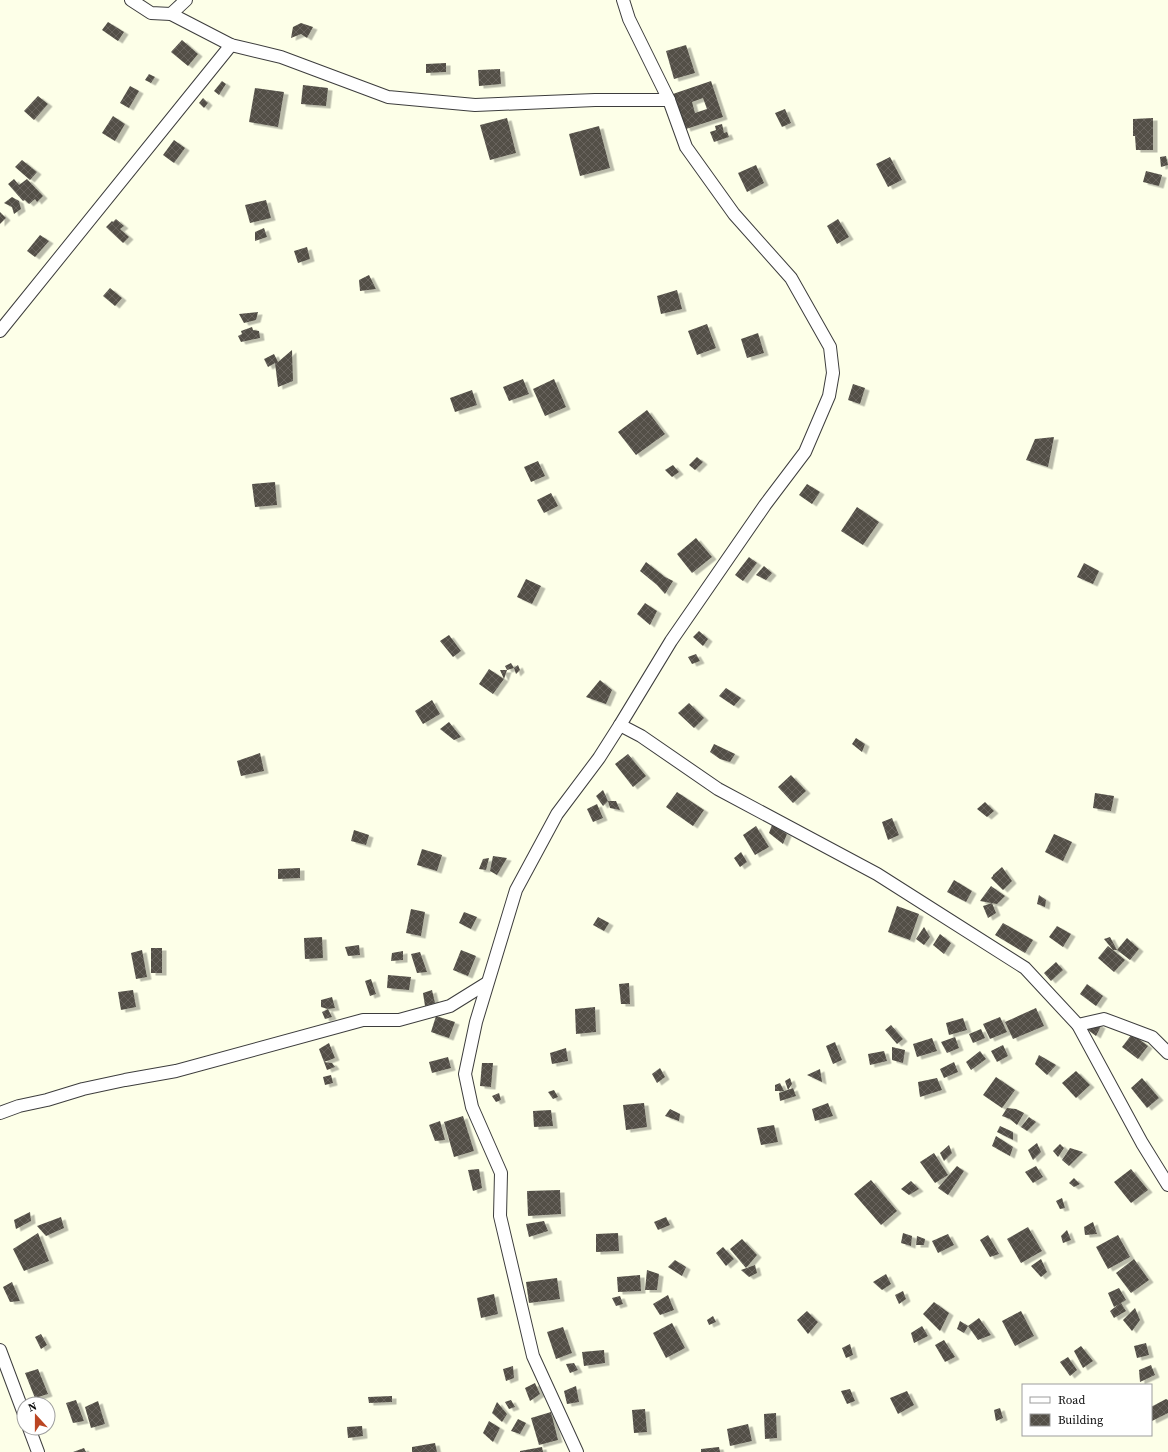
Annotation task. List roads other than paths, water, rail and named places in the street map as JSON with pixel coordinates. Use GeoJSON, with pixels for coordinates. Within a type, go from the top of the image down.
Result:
{"type":"FeatureCollection","features":[{"type":"Feature","properties":{"kind":"street"},"geometry":{"type":"LineString","coordinates":[[131,0],[151,13],[170,14],[231,45],[281,57],[388,97],[475,105],[595,100],[669,100]]}},
{"type":"Feature","properties":{"kind":"street"},"geometry":{"type":"LineString","coordinates":[[170,14],[186,0]]}},
{"type":"Feature","properties":{"kind":"street"},"geometry":{"type":"LineString","coordinates":[[577,1452],[533,1356],[500,1216],[501,1174],[472,1107],[465,1074],[476,1022],[516,890],[557,814],[599,758],[671,641],[765,505],[805,452],[829,396],[833,373],[830,347],[791,278],[734,214],[686,147],[669,100],[629,19],[623,0]]}},
{"type":"Feature","properties":{"kind":"street"},"geometry":{"type":"LineString","coordinates":[[0,331],[231,45]]}},
{"type":"Feature","properties":{"kind":"street"},"geometry":{"type":"LineString","coordinates":[[620,725],[640,736],[718,789],[877,874],[1025,968],[1078,1025],[1142,1143],[1168,1185]]}},
{"type":"Feature","properties":{"kind":"street"},"geometry":{"type":"LineString","coordinates":[[0,1113],[19,1106],[47,1100],[83,1089],[176,1071],[363,1020],[399,1020],[450,1006],[487,983]]}},
{"type":"Feature","properties":{"kind":"street"},"geometry":{"type":"LineString","coordinates":[[1078,1025],[1104,1019],[1152,1037],[1168,1053]]}},
{"type":"Feature","properties":{"kind":"street"},"geometry":{"type":"LineString","coordinates":[[0,1350],[17,1396]]}},
{"type":"Feature","properties":{"kind":"street"},"geometry":{"type":"LineString","coordinates":[[32,1436],[38,1452]]}}]}
